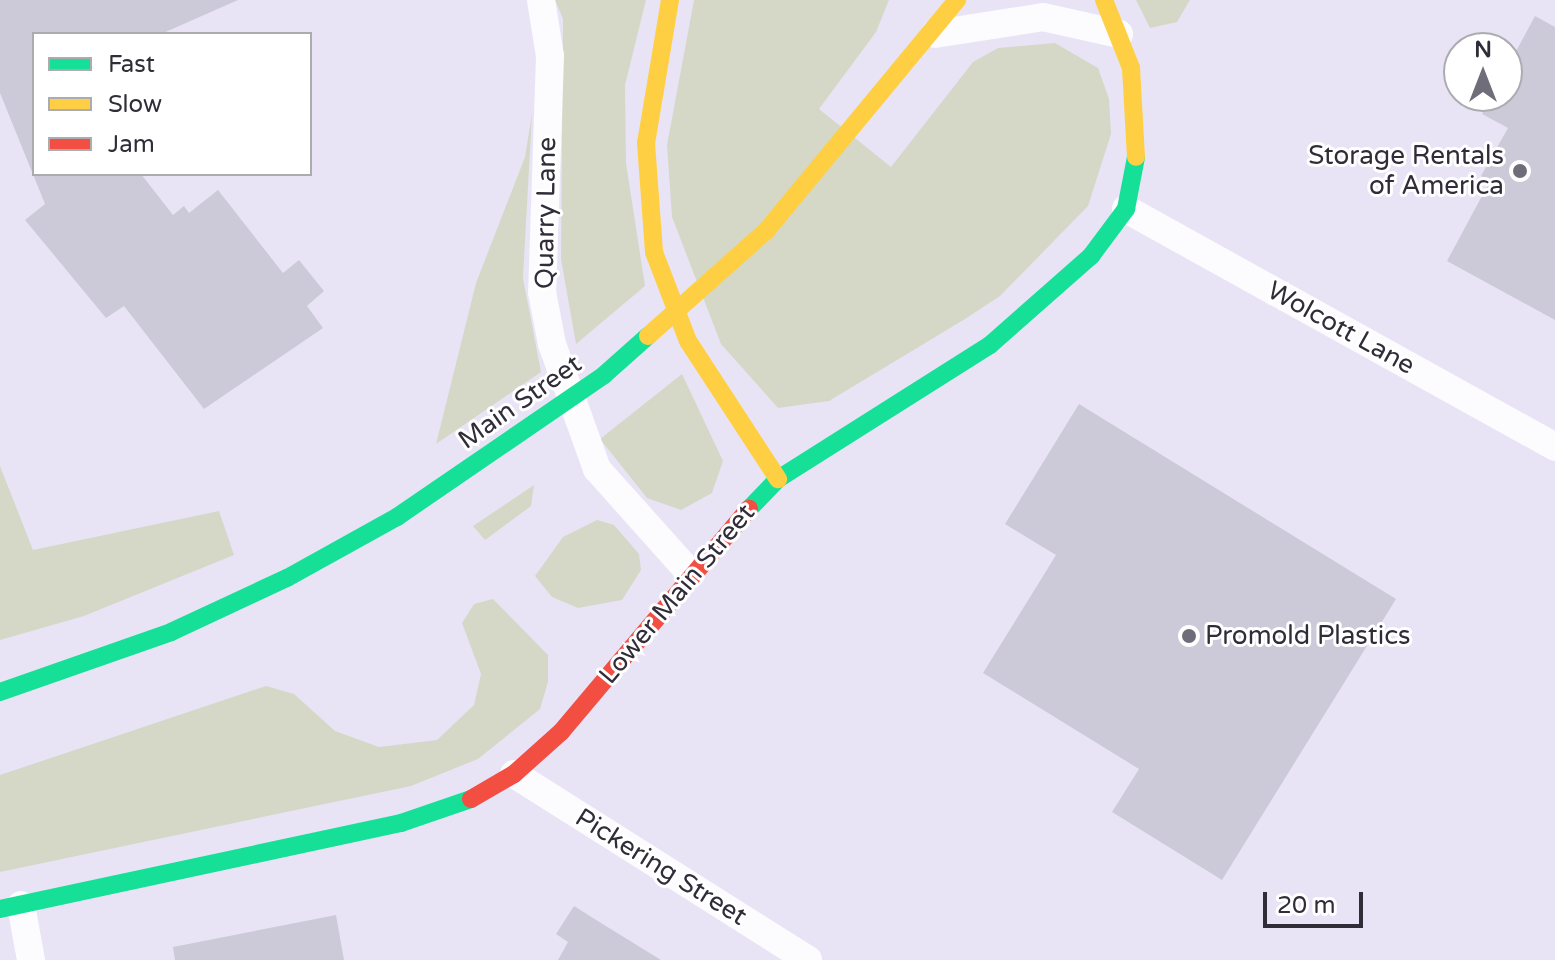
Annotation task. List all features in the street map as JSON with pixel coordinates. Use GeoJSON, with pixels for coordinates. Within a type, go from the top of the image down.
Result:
{"type":"FeatureCollection","features":[{"type":"Feature","properties":{"kind":"main road"},"geometry":{"type":"LineString","coordinates":[[670,0],[646,143],[654,252],[688,341],[778,479]]}},
{"type":"Feature","properties":{"kind":"main road"},"geometry":{"type":"LineString","coordinates":[[933,0],[935,34]]}},
{"type":"Feature","properties":{"kind":"main road","name":"Main Street"},"geometry":{"type":"LineString","coordinates":[[0,692],[171,632],[397,517],[604,375],[766,231],[844,144],[935,34],[957,0]]}},
{"type":"Feature","properties":{"kind":"main road","name":"Lower Main Street"},"geometry":{"type":"LineString","coordinates":[[10,907],[401,823],[457,807],[514,774],[561,732],[691,574],[778,479],[1020,323],[1091,256],[1126,209],[1140,140],[1131,68],[1104,0]]}},
{"type":"Feature","properties":{"kind":"street","name":"Quarry Lane"},"geometry":{"type":"LineString","coordinates":[[541,0],[550,56],[542,292],[552,344],[597,469],[691,574]]}},
{"type":"Feature","properties":{"kind":"street"},"geometry":{"type":"LineString","coordinates":[[935,34],[1043,17],[1119,34]]}},
{"type":"Feature","properties":{"kind":"street","name":"Wolcott Lane"},"geometry":{"type":"LineString","coordinates":[[1126,209],[1555,447]]}},
{"type":"Feature","properties":{"kind":"street","name":"Pickering Street"},"geometry":{"type":"LineString","coordinates":[[514,774],[808,960]]}},
{"type":"Feature","properties":{"kind":"street"},"geometry":{"type":"LineString","coordinates":[[10,907],[31,960]]}},
{"type":"Feature","properties":{"kind":"green space"},"geometry":{"type":"Polygon","coordinates":[[[555,0],[646,0],[625,85],[626,163],[645,286],[576,344],[561,259],[563,19],[555,0]]]}},
{"type":"Feature","properties":{"kind":"green space"},"geometry":{"type":"Polygon","coordinates":[[[694,0],[889,0],[876,32],[819,109],[891,167],[973,62],[998,48],[1055,43],[1098,68],[1109,99],[1111,134],[1088,206],[1000,296],[965,319],[829,401],[778,408],[721,344],[672,217],[667,145],[694,0]]]}},
{"type":"Feature","properties":{"kind":"green space"},"geometry":{"type":"Polygon","coordinates":[[[1136,0],[1190,0],[1177,22],[1150,28],[1136,0]]]}},
{"type":"Feature","properties":{"kind":"green space"},"geometry":{"type":"Polygon","coordinates":[[[532,114],[523,278],[541,372],[436,444],[476,283],[525,157],[532,114]]]}},
{"type":"Feature","properties":{"kind":"green space"},"geometry":{"type":"Polygon","coordinates":[[[682,374],[723,461],[712,493],[681,510],[647,498],[600,439],[682,374]]]}},
{"type":"Feature","properties":{"kind":"green space"},"geometry":{"type":"Polygon","coordinates":[[[0,466],[33,550],[219,511],[234,555],[84,616],[0,640],[0,466]]]}},
{"type":"Feature","properties":{"kind":"green space"},"geometry":{"type":"Polygon","coordinates":[[[534,485],[531,506],[485,540],[473,526],[534,485]]]}},
{"type":"Feature","properties":{"kind":"green space"},"geometry":{"type":"Polygon","coordinates":[[[597,520],[614,525],[639,554],[641,570],[622,600],[578,608],[552,597],[535,576],[563,537],[597,520]]]}},
{"type":"Feature","properties":{"kind":"green space"},"geometry":{"type":"Polygon","coordinates":[[[493,599],[548,655],[548,682],[540,709],[478,759],[411,786],[0,872],[0,775],[266,686],[294,694],[335,731],[379,747],[437,740],[474,705],[481,674],[462,623],[474,604],[493,599]]]}},
{"type":"Feature","properties":{"kind":"building"},"geometry":{"type":"Polygon","coordinates":[[[0,0],[238,0],[166,32],[32,32],[32,172],[0,93],[0,0]]]}},
{"type":"Feature","properties":{"kind":"building","name":"Storage Rentals of America"},"geometry":{"type":"Polygon","coordinates":[[[1535,16],[1555,27],[1555,320],[1447,261],[1490,181],[1481,176],[1508,128],[1482,114],[1523,112],[1523,38],[1535,16]]]}},
{"type":"Feature","properties":{"kind":"building"},"geometry":{"type":"Polygon","coordinates":[[[34,176],[143,176],[173,215],[184,206],[189,213],[218,190],[283,273],[299,260],[324,291],[307,306],[323,328],[204,409],[124,306],[106,318],[25,220],[45,204],[34,176]]]}},
{"type":"Feature","properties":{"kind":"building","name":"Promold Plastics"},"geometry":{"type":"Polygon","coordinates":[[[1079,404],[1396,599],[1222,880],[1112,812],[1139,769],[983,673],[1056,555],[1005,524],[1079,404]]]}},
{"type":"Feature","properties":{"kind":"building"},"geometry":{"type":"Polygon","coordinates":[[[574,906],[661,960],[558,960],[568,942],[556,934],[574,906]]]}},
{"type":"Feature","properties":{"kind":"building"},"geometry":{"type":"Polygon","coordinates":[[[336,915],[344,960],[175,960],[173,947],[336,915]]]}},
{"type":"Feature","properties":{"kind":"traffic: fast"},"geometry":{"type":"LineString","coordinates":[[749,509],[778,479],[990,345],[1091,256],[1126,209],[1136,157]]}},
{"type":"Feature","properties":{"kind":"traffic: fast"},"geometry":{"type":"LineString","coordinates":[[0,692],[171,632],[287,578],[397,517],[604,375],[648,336]]}},
{"type":"Feature","properties":{"kind":"traffic: fast"},"geometry":{"type":"LineString","coordinates":[[0,909],[401,823],[471,799]]}},
{"type":"Feature","properties":{"kind":"traffic: slow"},"geometry":{"type":"LineString","coordinates":[[670,0],[646,143],[654,252],[688,341],[778,479]]}},
{"type":"Feature","properties":{"kind":"traffic: slow"},"geometry":{"type":"LineString","coordinates":[[648,336],[766,231],[957,0]]}},
{"type":"Feature","properties":{"kind":"traffic: slow"},"geometry":{"type":"LineString","coordinates":[[1104,0],[1131,68],[1136,157]]}},
{"type":"Feature","properties":{"kind":"traffic: jam"},"geometry":{"type":"LineString","coordinates":[[471,799],[514,774],[561,732],[749,509]]}},
{"type":"Feature","properties":{"kind":"place","name":"Storage Rentals of America"},"geometry":{"type":"Point","coordinates":[1520,171]}},
{"type":"Feature","properties":{"kind":"place","name":"Promold Plastics"},"geometry":{"type":"Point","coordinates":[1189,636]}}]}
